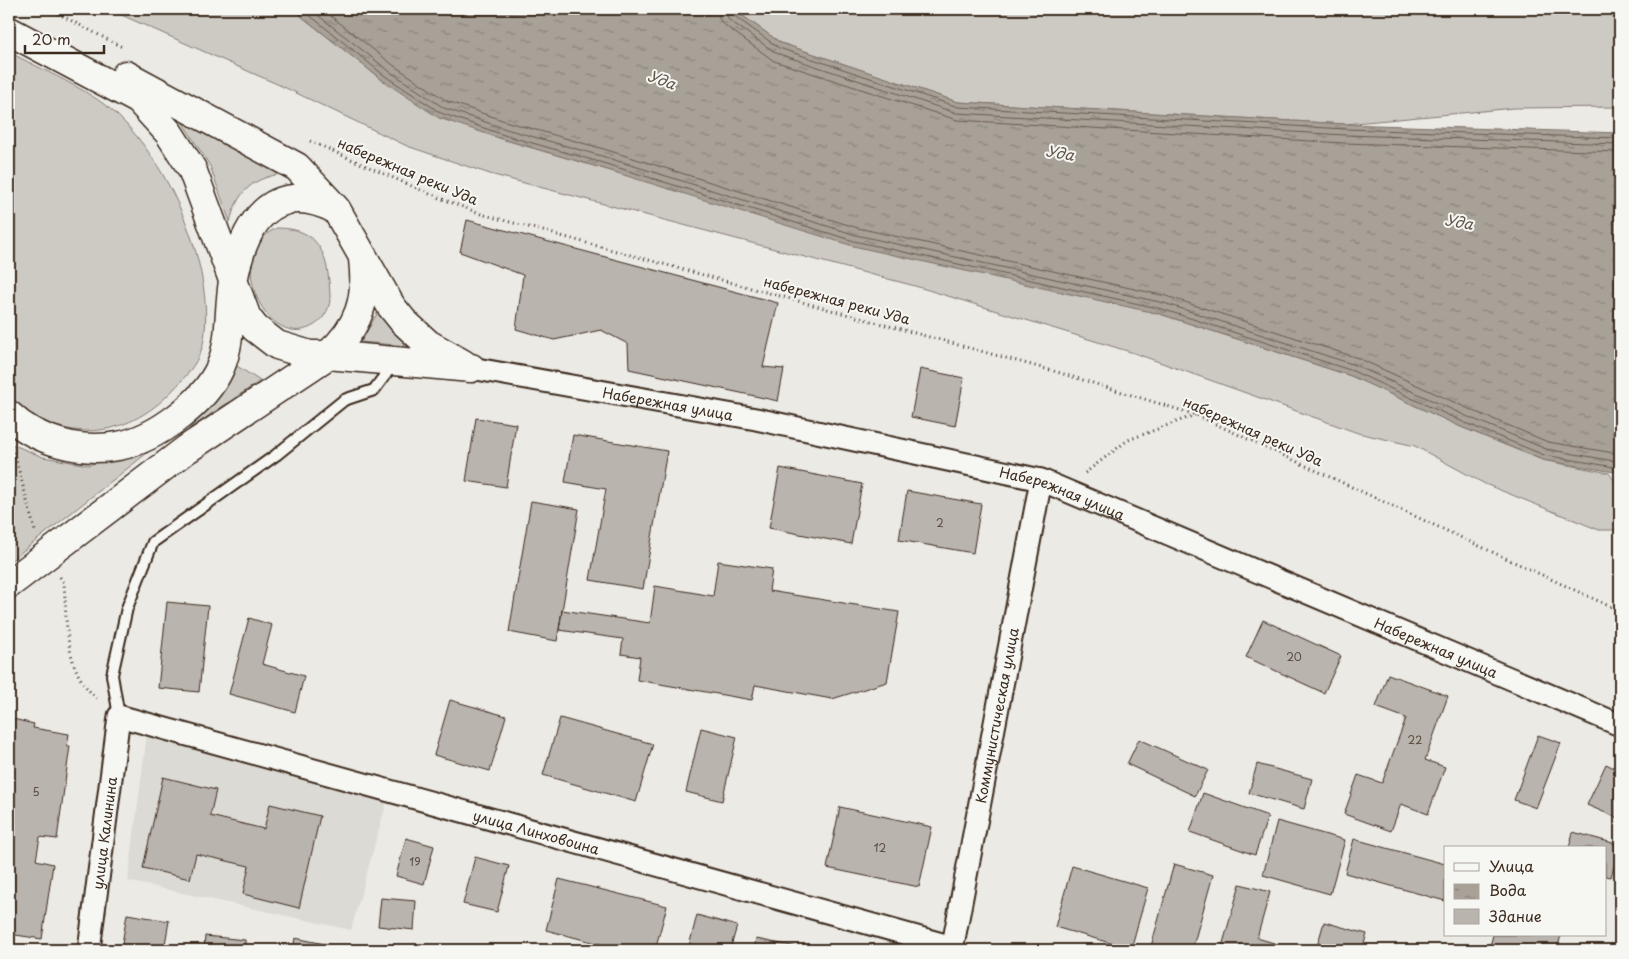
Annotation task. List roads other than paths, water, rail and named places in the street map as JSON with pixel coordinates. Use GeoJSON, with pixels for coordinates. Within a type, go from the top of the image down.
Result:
{"type":"FeatureCollection","features":[{"type":"Feature","properties":{"kind":"main road"},"geometry":{"type":"LineString","coordinates":[[9,14],[297,167],[336,209],[391,306],[403,321],[434,348],[471,368]]}},
{"type":"Feature","properties":{"kind":"main road"},"geometry":{"type":"LineString","coordinates":[[9,31],[139,100],[163,127],[192,169],[247,318],[266,337],[295,352],[310,355],[471,368]]}},
{"type":"Feature","properties":{"kind":"main road"},"geometry":{"type":"LineString","coordinates":[[9,415],[21,426],[64,444],[82,447],[120,446],[166,425],[187,410],[207,389],[220,369],[228,347],[233,282],[246,238],[254,222],[274,204],[288,199],[304,198],[320,201],[336,209]]}},
{"type":"Feature","properties":{"kind":"main road"},"geometry":{"type":"LineString","coordinates":[[9,584],[187,449],[328,355],[342,342],[359,314],[365,275],[363,257]]}},
{"type":"Feature","properties":{"kind":"street","name":"Набережная улица"},"geometry":{"type":"LineString","coordinates":[[471,368],[756,420],[1041,480],[1620,725]]}},
{"type":"Feature","properties":{"kind":"street","name":"Коммунистическая улица"},"geometry":{"type":"LineString","coordinates":[[952,949],[1041,480]]}},
{"type":"Feature","properties":{"kind":"street","name":"улица Линховоина"},"geometry":{"type":"LineString","coordinates":[[119,716],[952,949]]}},
{"type":"Feature","properties":{"kind":"street","name":"улица Калинина"},"geometry":{"type":"LineString","coordinates":[[89,950],[119,716]]}},
{"type":"Feature","properties":{"kind":"lane"},"geometry":{"type":"LineString","coordinates":[[119,716],[112,675],[127,608],[153,542],[276,455],[344,400],[374,390],[394,362]]}},
{"type":"Feature","properties":{"kind":"water","name":"Уда"},"geometry":{"type":"Polygon","coordinates":[[[296,9],[733,9],[781,43],[958,102],[1345,124],[1620,133],[1620,473],[1543,460],[1461,427],[1351,376],[1160,314],[853,246],[439,118],[382,80],[301,16],[296,9]]]}}]}
